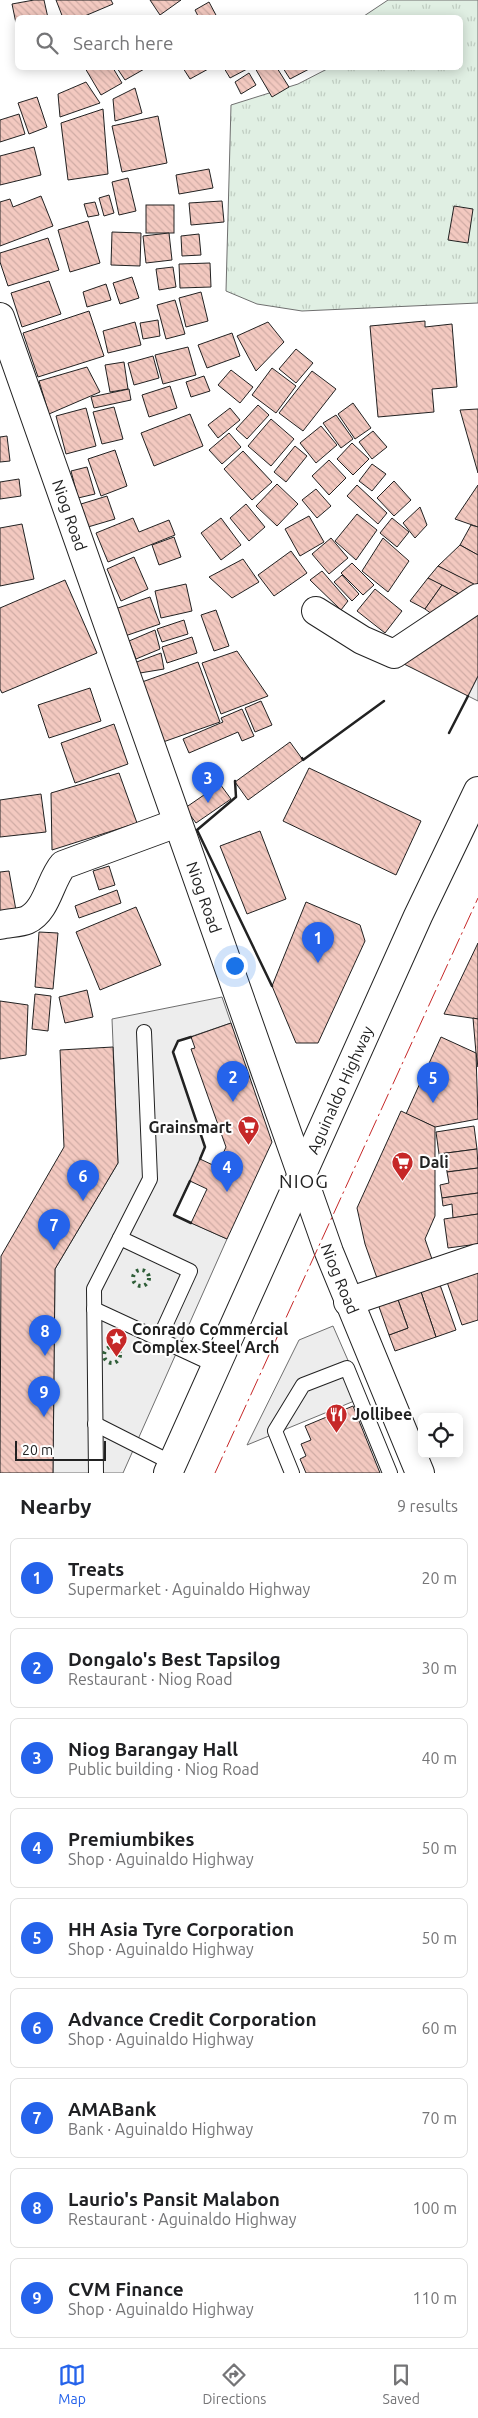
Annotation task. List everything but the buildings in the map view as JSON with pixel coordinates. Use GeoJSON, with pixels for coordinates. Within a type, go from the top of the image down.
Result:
{"type":"FeatureCollection","features":[{"type":"Feature","properties":{"kind":"main road","name":"Niog Road"},"geometry":{"type":"LineString","coordinates":[[0,317],[302,1176],[348,1302],[420,1473]]}},
{"type":"Feature","properties":{"kind":"main road"},"geometry":{"type":"LineString","coordinates":[[316,611],[362,640],[394,654],[478,598]]}},
{"type":"Feature","properties":{"kind":"main road","name":"Aguinaldo Highway"},"geometry":{"type":"LineString","coordinates":[[170,1468],[418,916],[478,790]]}},
{"type":"Feature","properties":{"kind":"main road"},"geometry":{"type":"LineString","coordinates":[[0,925],[28,920],[40,908],[57,873],[64,865],[177,822]]}},
{"type":"Feature","properties":{"kind":"main road"},"geometry":{"type":"LineString","coordinates":[[348,1302],[478,1258]]}},
{"type":"Feature","properties":{"kind":"lane"},"geometry":{"type":"LineString","coordinates":[[96,1473],[94,1288],[150,1179],[144,1032]]}},
{"type":"Feature","properties":{"kind":"lane"},"geometry":{"type":"LineString","coordinates":[[120,1238],[190,1271],[159,1339]]}},
{"type":"Feature","properties":{"kind":"lane"},"geometry":{"type":"LineString","coordinates":[[94,1309],[217,1366]]}},
{"type":"Feature","properties":{"kind":"lane"},"geometry":{"type":"LineString","coordinates":[[292,1473],[275,1432],[303,1385],[347,1368],[390,1473]]}},
{"type":"Feature","properties":{"kind":"lane"},"geometry":{"type":"LineString","coordinates":[[95,1424],[170,1468]]}},
{"type":"Feature","properties":{"kind":"green space"},"geometry":{"type":"Polygon","coordinates":[[[388,0],[478,0],[478,303],[302,311],[257,304],[226,291],[231,105],[298,84],[325,70],[463,70],[463,15],[366,15],[388,0]]]}},
{"type":"Feature","properties":{"kind":"shaded area"},"geometry":{"type":"Polygon","coordinates":[[[478,676],[478,701],[468,696],[478,676]]]}},
{"type":"Feature","properties":{"kind":"shaded area"},"geometry":{"type":"Polygon","coordinates":[[[222,997],[231,1023],[178,1041],[173,1052],[205,1147],[174,1215],[227,1239],[123,1473],[53,1473],[55,1269],[118,1163],[112,1019],[222,997]]]}},
{"type":"Feature","properties":{"kind":"shaded area"},"geometry":{"type":"Polygon","coordinates":[[[333,1326],[364,1397],[247,1445],[299,1340],[333,1326]]]}},
{"type":"Feature","properties":{"kind":"hedge"},"geometry":{"type":"LineString","coordinates":[[138,1270],[144,1270],[149,1275],[149,1278],[147,1284],[138,1286],[133,1281],[133,1275],[138,1270]]}},
{"type":"Feature","properties":{"kind":"hedge"},"geometry":{"type":"LineString","coordinates":[[109,1347],[115,1347],[120,1352],[120,1355],[118,1361],[109,1363],[104,1358],[104,1352],[109,1347]]}},
{"type":"Feature","properties":{"kind":"wall"},"geometry":{"type":"LineString","coordinates":[[449,733],[468,696]]}},
{"type":"Feature","properties":{"kind":"wall"},"geometry":{"type":"LineString","coordinates":[[302,758],[303,760],[384,701]]}},
{"type":"Feature","properties":{"kind":"wall"},"geometry":{"type":"LineString","coordinates":[[235,781],[236,797],[197,830],[272,986]]}},
{"type":"Feature","properties":{"kind":"wall"},"geometry":{"type":"LineString","coordinates":[[191,1037],[178,1041],[173,1052],[205,1147],[200,1159]]}},
{"type":"Feature","properties":{"kind":"wall"},"geometry":{"type":"LineString","coordinates":[[190,1181],[174,1215],[191,1223]]}},
{"type":"Feature","properties":{"kind":"power"},"geometry":{"type":"LineString","coordinates":[[215,1473],[478,898]]}},
{"type":"Feature","properties":{"kind":"place","name":"Niog Barangay Hall"},"geometry":{"type":"Point","coordinates":[208,803]}},
{"type":"Feature","properties":{"kind":"place","name":"Treats"},"geometry":{"type":"Point","coordinates":[318,963]}},
{"type":"Feature","properties":{"kind":"place","name":"Dongalo's Best Tapsilog"},"geometry":{"type":"Point","coordinates":[233,1102]}},
{"type":"Feature","properties":{"kind":"place","name":"HH Asia Tyre Corporation"},"geometry":{"type":"Point","coordinates":[433,1103]}},
{"type":"Feature","properties":{"kind":"place","name":"Grainsmart"},"geometry":{"type":"Point","coordinates":[248,1146]}},
{"type":"Feature","properties":{"kind":"place","name":"Dali"},"geometry":{"type":"Point","coordinates":[403,1181]}},
{"type":"Feature","properties":{"kind":"place","name":"Premiumbikes"},"geometry":{"type":"Point","coordinates":[227,1192]}},
{"type":"Feature","properties":{"kind":"place","name":"Advance Credit Corporation"},"geometry":{"type":"Point","coordinates":[83,1201]}},
{"type":"Feature","properties":{"kind":"place","name":"AMABank"},"geometry":{"type":"Point","coordinates":[54,1250]}},
{"type":"Feature","properties":{"kind":"place","name":"Laurio's Pansit Malabon"},"geometry":{"type":"Point","coordinates":[45,1356]}},
{"type":"Feature","properties":{"kind":"place","name":"Conrado Commercial Complex Steel Arch"},"geometry":{"type":"Point","coordinates":[116,1357]}},
{"type":"Feature","properties":{"kind":"place","name":"CVM Finance"},"geometry":{"type":"Point","coordinates":[44,1417]}},
{"type":"Feature","properties":{"kind":"place","name":"Jollibee"},"geometry":{"type":"Point","coordinates":[336,1433]}},
{"type":"Feature","properties":{"kind":"district","name":"NIOG"},"geometry":{"type":"Point","coordinates":[304,1181]}}]}
